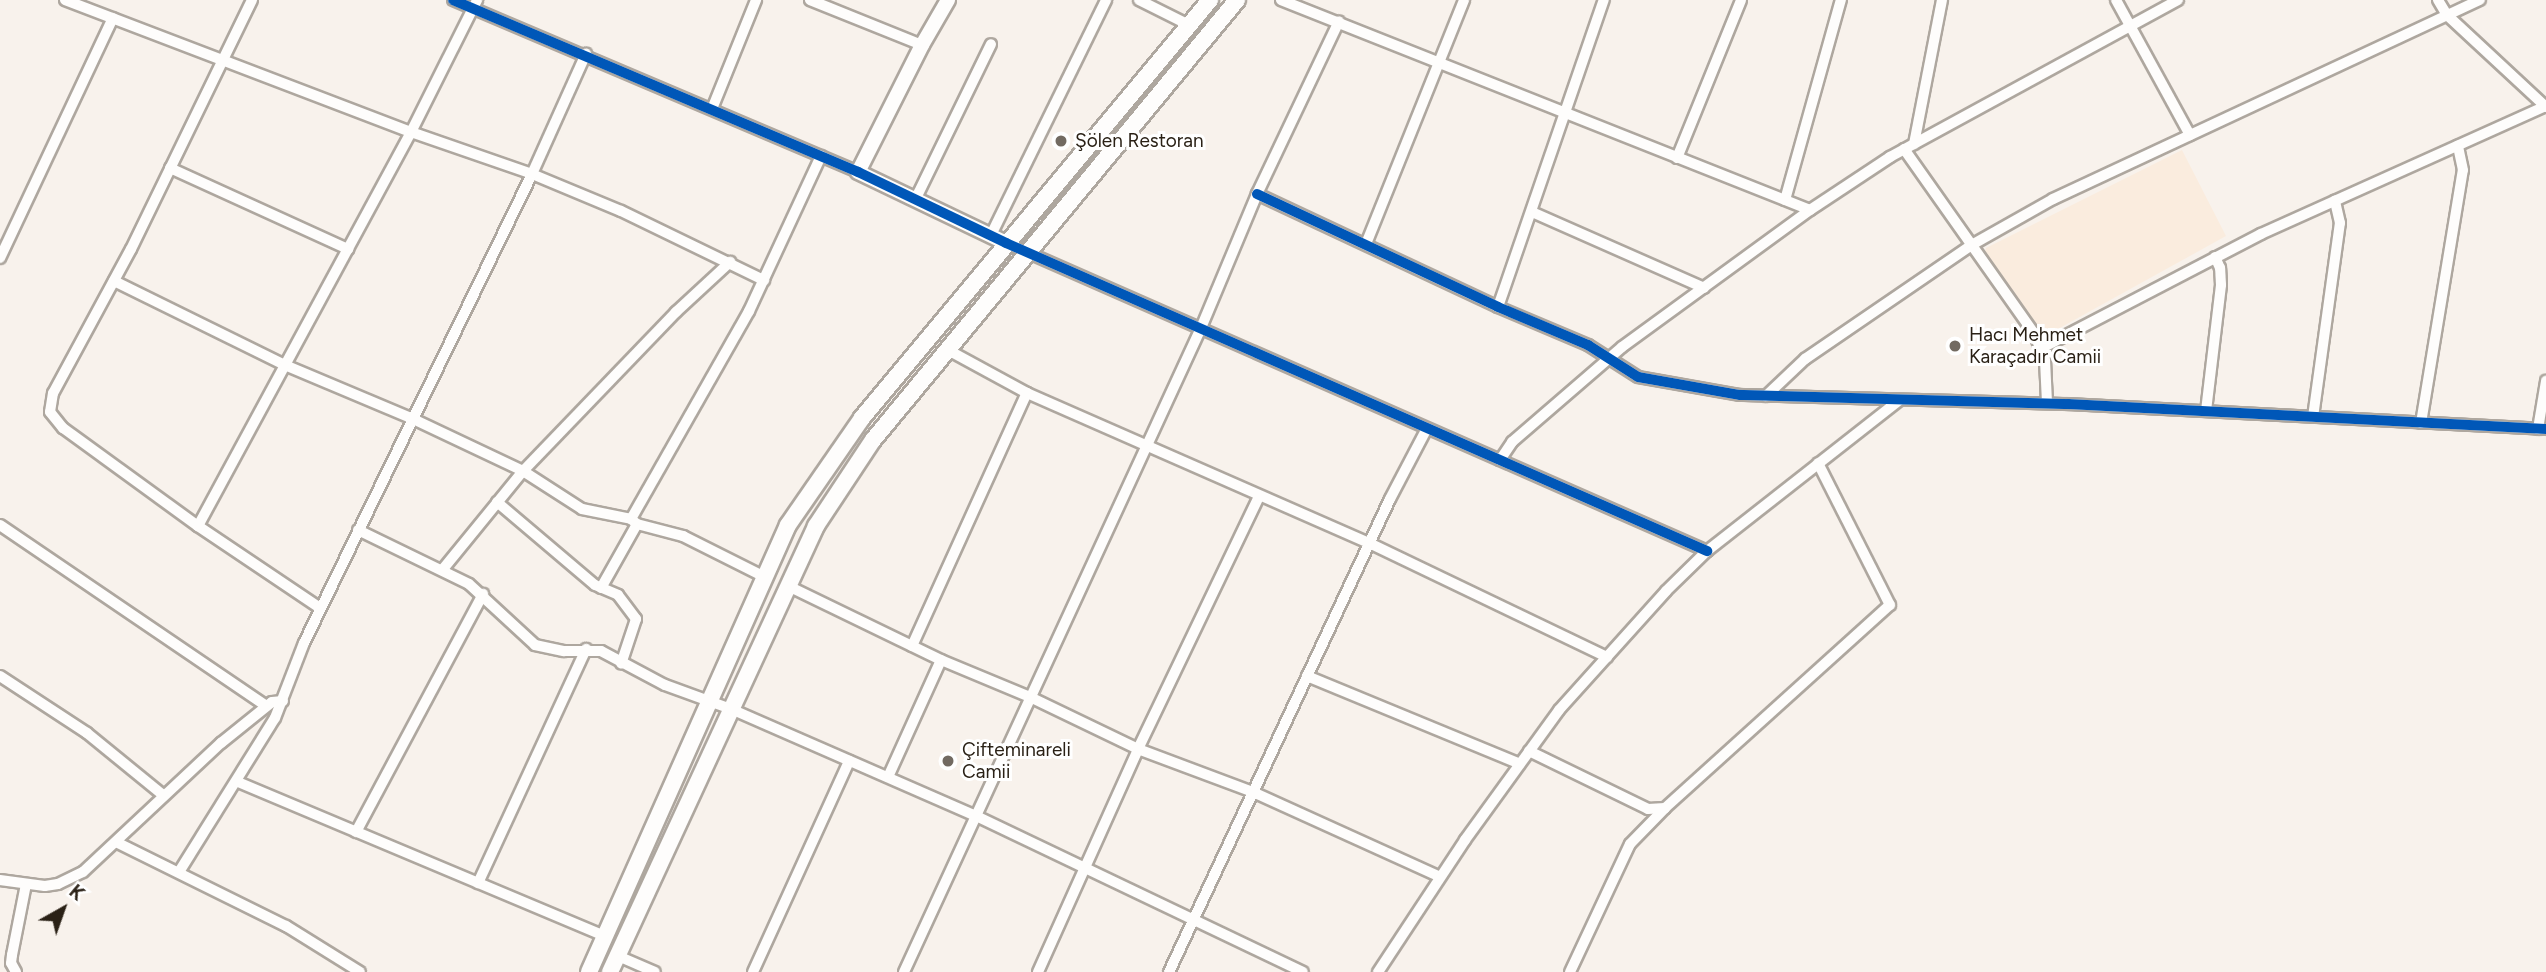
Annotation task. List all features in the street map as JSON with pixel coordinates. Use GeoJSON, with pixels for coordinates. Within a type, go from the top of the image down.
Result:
{"type":"FeatureCollection","features":[{"type":"Feature","properties":{"kind":"main road"},"geometry":{"type":"LineString","coordinates":[[589,972],[789,526],[862,418],[1210,0]]}},
{"type":"Feature","properties":{"kind":"main road"},"geometry":{"type":"LineString","coordinates":[[610,972],[816,526],[873,440],[1237,0]]}},
{"type":"Feature","properties":{"kind":"street"},"geometry":{"type":"LineString","coordinates":[[65,0],[411,132],[532,174],[621,211],[764,280]]}},
{"type":"Feature","properties":{"kind":"street"},"geometry":{"type":"LineString","coordinates":[[252,0],[114,281],[53,394],[50,412],[63,428],[198,526],[320,608]]}},
{"type":"Feature","properties":{"kind":"street"},"geometry":{"type":"LineString","coordinates":[[453,0],[476,4],[916,198],[1006,243],[1426,430],[1707,551]]}},
{"type":"Feature","properties":{"kind":"street"},"geometry":{"type":"LineString","coordinates":[[712,109],[756,0]]}},
{"type":"Feature","properties":{"kind":"street"},"geometry":{"type":"LineString","coordinates":[[810,0],[922,45]]}},
{"type":"Feature","properties":{"kind":"street"},"geometry":{"type":"LineString","coordinates":[[858,172],[922,45],[948,0]]}},
{"type":"Feature","properties":{"kind":"street"},"geometry":{"type":"LineString","coordinates":[[991,235],[1106,0]]}},
{"type":"Feature","properties":{"kind":"street"},"geometry":{"type":"LineString","coordinates":[[1139,0],[1189,25]]}},
{"type":"Feature","properties":{"kind":"street"},"geometry":{"type":"LineString","coordinates":[[1281,0],[1810,210]]}},
{"type":"Feature","properties":{"kind":"street"},"geometry":{"type":"LineString","coordinates":[[1366,244],[1464,0]]}},
{"type":"Feature","properties":{"kind":"street"},"geometry":{"type":"LineString","coordinates":[[1677,158],[1741,0]]}},
{"type":"Feature","properties":{"kind":"street"},"geometry":{"type":"LineString","coordinates":[[1785,200],[1841,0]]}},
{"type":"Feature","properties":{"kind":"street"},"geometry":{"type":"LineString","coordinates":[[1942,0],[1909,146],[1970,246],[2034,334],[2045,360],[2047,403]]}},
{"type":"Feature","properties":{"kind":"street"},"geometry":{"type":"LineString","coordinates":[[2116,0],[2190,135]]}},
{"type":"Feature","properties":{"kind":"street"},"geometry":{"type":"LineString","coordinates":[[1500,460],[1513,442],[1636,335],[1810,210],[1909,146],[2178,0]]}},
{"type":"Feature","properties":{"kind":"street"},"geometry":{"type":"LineString","coordinates":[[2040,349],[2215,257],[2546,106],[2447,15],[2438,0]]}},
{"type":"Feature","properties":{"kind":"street"},"geometry":{"type":"LineString","coordinates":[[1766,396],[1805,359],[1970,246],[2053,199],[2480,0]]}},
{"type":"Feature","properties":{"kind":"street"},"geometry":{"type":"LineString","coordinates":[[1499,307],[1601,1]]}},
{"type":"Feature","properties":{"kind":"street"},"geometry":{"type":"LineString","coordinates":[[198,526],[411,132],[476,4]]}},
{"type":"Feature","properties":{"kind":"street"},"geometry":{"type":"LineString","coordinates":[[0,258],[113,18]]}},
{"type":"Feature","properties":{"kind":"street"},"geometry":{"type":"LineString","coordinates":[[904,972],[1200,328],[1256,194],[1339,21]]}},
{"type":"Feature","properties":{"kind":"street"},"geometry":{"type":"LineString","coordinates":[[916,198],[991,44]]}},
{"type":"Feature","properties":{"kind":"street"},"geometry":{"type":"LineString","coordinates":[[179,872],[238,782],[283,701],[320,608],[532,174],[586,54]]}},
{"type":"Feature","properties":{"kind":"street"},"geometry":{"type":"LineString","coordinates":[[2421,423],[2463,170],[2458,146]]}},
{"type":"Feature","properties":{"kind":"street"},"geometry":{"type":"LineString","coordinates":[[601,587],[634,521],[749,311],[821,156]]}},
{"type":"Feature","properties":{"kind":"street"},"geometry":{"type":"LineString","coordinates":[[170,168],[348,249]]}},
{"type":"Feature","properties":{"kind":"street"},"geometry":{"type":"LineString","coordinates":[[1256,194],[1499,307],[1588,345],[1638,377],[1740,395],[2047,403],[2542,429],[2546,382]]}},
{"type":"Feature","properties":{"kind":"street"},"geometry":{"type":"LineString","coordinates":[[2313,417],[2340,223],[2335,201]]}},
{"type":"Feature","properties":{"kind":"street"},"geometry":{"type":"LineString","coordinates":[[1532,212],[1704,288]]}},
{"type":"Feature","properties":{"kind":"street"},"geometry":{"type":"LineString","coordinates":[[2206,411],[2221,285],[2220,268],[2215,257]]}},
{"type":"Feature","properties":{"kind":"street"},"geometry":{"type":"LineString","coordinates":[[443,569],[523,471],[676,312],[730,262]]}},
{"type":"Feature","properties":{"kind":"street"},"geometry":{"type":"LineString","coordinates":[[114,281],[285,365],[411,418],[523,471],[582,509],[683,536],[765,577]]}},
{"type":"Feature","properties":{"kind":"street"},"geometry":{"type":"LineString","coordinates":[[948,350],[1027,393],[1369,543],[1607,657]]}},
{"type":"Feature","properties":{"kind":"street"},"geometry":{"type":"LineString","coordinates":[[912,646],[1027,393]]}},
{"type":"Feature","properties":{"kind":"street"},"geometry":{"type":"LineString","coordinates":[[1378,972],[1440,877],[1529,751],[1559,710],[1607,657],[1707,551],[1898,401]]}},
{"type":"Feature","properties":{"kind":"street"},"geometry":{"type":"LineString","coordinates":[[1169,972],[1369,543],[1426,430]]}},
{"type":"Feature","properties":{"kind":"street"},"geometry":{"type":"LineString","coordinates":[[1570,972],[1630,844],[1665,808],[1890,606],[1818,463]]}},
{"type":"Feature","properties":{"kind":"street"},"geometry":{"type":"LineString","coordinates":[[1038,972],[1138,749],[1259,496]]}},
{"type":"Feature","properties":{"kind":"street"},"geometry":{"type":"LineString","coordinates":[[496,502],[601,587],[618,595],[636,620],[621,664]]}},
{"type":"Feature","properties":{"kind":"street"},"geometry":{"type":"LineString","coordinates":[[0,525],[266,706]]}},
{"type":"Feature","properties":{"kind":"street"},"geometry":{"type":"LineString","coordinates":[[358,530],[443,569],[482,594],[535,645],[564,651],[601,651],[621,664],[710,704],[731,709],[976,816],[1303,972]]}},
{"type":"Feature","properties":{"kind":"street"},"geometry":{"type":"LineString","coordinates":[[788,586],[941,660],[1030,697],[1138,749],[1253,792],[1440,877]]}},
{"type":"Feature","properties":{"kind":"street"},"geometry":{"type":"LineString","coordinates":[[356,832],[482,594]]}},
{"type":"Feature","properties":{"kind":"street"},"geometry":{"type":"LineString","coordinates":[[478,883],[586,649]]}},
{"type":"Feature","properties":{"kind":"street"},"geometry":{"type":"LineString","coordinates":[[888,777],[941,660]]}},
{"type":"Feature","properties":{"kind":"street"},"geometry":{"type":"LineString","coordinates":[[0,676],[87,733],[163,795]]}},
{"type":"Feature","properties":{"kind":"street"},"geometry":{"type":"LineString","coordinates":[[1307,676],[1520,764]]}},
{"type":"Feature","properties":{"kind":"street"},"geometry":{"type":"LineString","coordinates":[[0,880],[45,886],[73,879],[116,842],[163,795],[266,706],[276,700],[283,701]]}},
{"type":"Feature","properties":{"kind":"street"},"geometry":{"type":"LineString","coordinates":[[1529,751],[1648,809],[1665,808]]}},
{"type":"Feature","properties":{"kind":"street"},"geometry":{"type":"LineString","coordinates":[[753,972],[849,761]]}},
{"type":"Feature","properties":{"kind":"street"},"geometry":{"type":"LineString","coordinates":[[238,782],[605,936]]}},
{"type":"Feature","properties":{"kind":"street"},"geometry":{"type":"LineString","coordinates":[[116,842],[286,926],[360,972]]}},
{"type":"Feature","properties":{"kind":"street"},"geometry":{"type":"LineString","coordinates":[[16,972],[11,963],[26,884]]}},
{"type":"Feature","properties":{"kind":"street"},"geometry":{"type":"LineString","coordinates":[[618,956],[655,972]]}},
{"type":"Feature","properties":{"kind":"shaded area"},"geometry":{"type":"Polygon","coordinates":[[[2182,150],[2226,236],[2047,335],[2038,331],[1983,257],[1986,248],[2182,150]]]}},
{"type":"Feature","properties":{"kind":"cycle path"},"geometry":{"type":"LineString","coordinates":[[453,0],[858,172],[1006,243],[1707,551]]}},
{"type":"Feature","properties":{"kind":"cycle path"},"geometry":{"type":"LineString","coordinates":[[1257,194],[1498,307],[1588,345],[1638,377],[1740,395],[2068,404],[2546,429]]}},
{"type":"Feature","properties":{"kind":"place","name":"Şölen Restoran"},"geometry":{"type":"Point","coordinates":[1061,141]}},
{"type":"Feature","properties":{"kind":"place","name":"Hacı Mehmet Karaçadır Camii"},"geometry":{"type":"Point","coordinates":[1955,346]}},
{"type":"Feature","properties":{"kind":"place","name":"Çifteminareli Camii"},"geometry":{"type":"Point","coordinates":[948,761]}}]}
